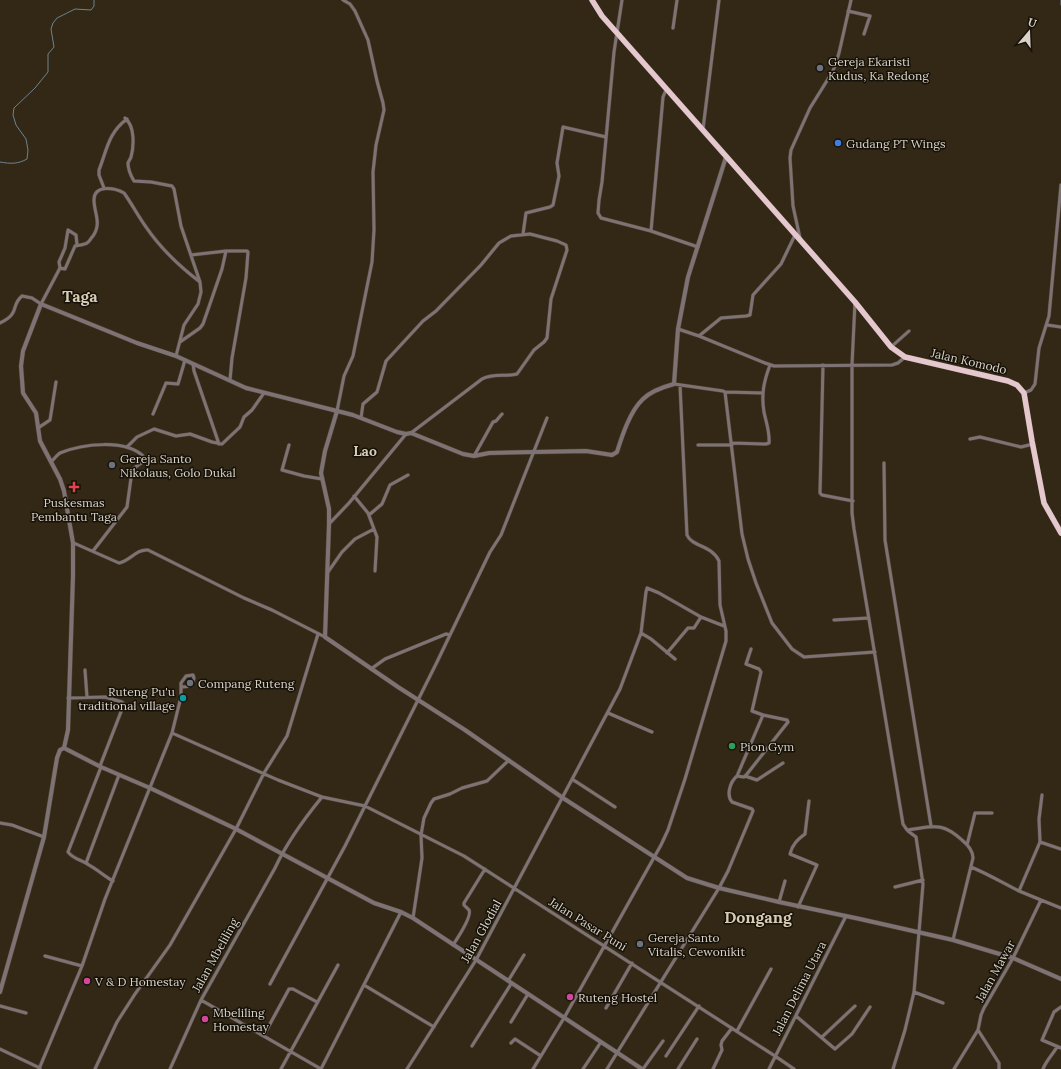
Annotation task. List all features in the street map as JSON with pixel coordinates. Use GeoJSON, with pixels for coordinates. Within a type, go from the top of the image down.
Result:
{"type":"FeatureCollection","features":[{"type":"Feature","properties":{"kind":"highway","name":"Jalan Komodo"},"geometry":{"type":"LineString","coordinates":[[592,0],[599,13],[618,32],[703,131],[855,302],[891,347],[905,357],[1014,383],[1024,393]]}},
{"type":"Feature","properties":{"kind":"highway"},"geometry":{"type":"LineString","coordinates":[[1024,393],[1032,444],[1044,503],[1061,533]]}},
{"type":"Feature","properties":{"kind":"street"},"geometry":{"type":"LineString","coordinates":[[325,637],[329,508],[321,473],[344,376],[353,356],[372,262],[374,230],[372,172],[376,145],[384,110],[368,40],[355,11],[350,4],[343,0]]}},
{"type":"Feature","properties":{"kind":"street"},"geometry":{"type":"LineString","coordinates":[[622,0],[614,52],[598,214],[599,216],[611,221],[698,246]]}},
{"type":"Feature","properties":{"kind":"street"},"geometry":{"type":"LineString","coordinates":[[673,28],[677,0]]}},
{"type":"Feature","properties":{"kind":"street"},"geometry":{"type":"LineString","coordinates":[[703,131],[719,0]]}},
{"type":"Feature","properties":{"kind":"street"},"geometry":{"type":"LineString","coordinates":[[800,241],[793,206],[790,158],[791,150],[810,108],[833,71],[839,53],[851,0]]}},
{"type":"Feature","properties":{"kind":"street"},"geometry":{"type":"LineString","coordinates":[[848,11],[870,16],[864,34]]}},
{"type":"Feature","properties":{"kind":"street"},"geometry":{"type":"LineString","coordinates":[[651,232],[663,97],[667,88]]}},
{"type":"Feature","properties":{"kind":"street"},"geometry":{"type":"LineString","coordinates":[[104,188],[99,175],[99,170],[110,137],[126,118],[133,131],[131,157],[128,163],[129,172],[134,181],[151,182],[173,187],[181,226],[200,282],[201,292],[198,304],[184,325],[176,356]]}},
{"type":"Feature","properties":{"kind":"street"},"geometry":{"type":"LineString","coordinates":[[523,234],[524,220],[527,212],[553,205],[559,176],[556,163],[563,127],[606,137]]}},
{"type":"Feature","properties":{"kind":"street"},"geometry":{"type":"LineString","coordinates":[[674,384],[678,329],[688,277],[726,157]]}},
{"type":"Feature","properties":{"kind":"street"},"geometry":{"type":"LineString","coordinates":[[1024,393],[1031,390],[1035,384],[1039,348],[1049,316],[1061,185]]}},
{"type":"Feature","properties":{"kind":"street"},"geometry":{"type":"LineString","coordinates":[[60,268],[65,269],[74,247],[87,243],[95,233],[98,223],[95,197],[99,190],[104,188],[124,193],[145,226],[169,256],[200,282]]}},
{"type":"Feature","properties":{"kind":"street"},"geometry":{"type":"LineString","coordinates":[[0,992],[44,837],[57,758],[60,750],[64,748],[68,730],[73,584],[73,544],[64,491],[58,472],[42,447],[36,413],[23,393],[21,366],[23,351],[42,304],[60,268],[59,262],[65,248],[68,230],[76,235],[77,245]]}},
{"type":"Feature","properties":{"kind":"street"},"geometry":{"type":"LineString","coordinates":[[0,323],[9,319],[13,314],[19,298],[22,296],[32,298],[42,304],[137,343],[193,363],[246,388],[337,410],[393,431],[406,434],[411,433],[482,379],[492,375],[506,376],[517,374],[534,350],[546,340],[549,329],[551,299],[567,248],[566,245],[558,241],[530,234],[510,236],[499,243],[481,265],[387,360],[377,392],[363,404],[361,418]]}},
{"type":"Feature","properties":{"kind":"street"},"geometry":{"type":"LineString","coordinates":[[699,336],[721,318],[750,315],[753,295],[781,264],[795,235]]}},
{"type":"Feature","properties":{"kind":"street"},"geometry":{"type":"LineString","coordinates":[[191,255],[226,251],[247,251],[248,253],[243,297],[232,358],[230,380]]}},
{"type":"Feature","properties":{"kind":"street"},"geometry":{"type":"LineString","coordinates":[[180,342],[200,328],[203,324],[222,269],[226,251]]}},
{"type":"Feature","properties":{"kind":"street"},"geometry":{"type":"LineString","coordinates":[[855,302],[852,365],[853,521],[902,821],[907,830],[916,837],[923,880],[920,933],[914,992],[894,1069]]}},
{"type":"Feature","properties":{"kind":"street"},"geometry":{"type":"LineString","coordinates":[[1047,325],[1061,326]]}},
{"type":"Feature","properties":{"kind":"street"},"geometry":{"type":"LineString","coordinates":[[678,329],[770,365],[777,366],[892,365],[898,363],[905,357]]}},
{"type":"Feature","properties":{"kind":"street"},"geometry":{"type":"LineString","coordinates":[[891,347],[909,331]]}},
{"type":"Feature","properties":{"kind":"street"},"geometry":{"type":"LineString","coordinates":[[153,414],[166,383],[178,384],[185,360]]}},
{"type":"Feature","properties":{"kind":"street"},"geometry":{"type":"LineString","coordinates":[[193,363],[194,371],[219,444]]}},
{"type":"Feature","properties":{"kind":"street"},"geometry":{"type":"LineString","coordinates":[[698,445],[769,443],[764,409],[763,385],[770,365]]}},
{"type":"Feature","properties":{"kind":"street"},"geometry":{"type":"LineString","coordinates":[[823,365],[820,493],[822,495],[852,501]]}},
{"type":"Feature","properties":{"kind":"street"},"geometry":{"type":"LineString","coordinates":[[38,428],[50,420],[56,382]]}},
{"type":"Feature","properties":{"kind":"street"},"geometry":{"type":"LineString","coordinates":[[411,433],[464,454],[474,456],[488,453],[586,451],[614,455],[617,452],[630,419],[641,400],[653,392],[674,384],[725,392],[763,394]]}},
{"type":"Feature","properties":{"kind":"street"},"geometry":{"type":"LineString","coordinates":[[533,1069],[605,946],[655,857],[668,830],[685,779],[726,641],[726,631],[720,605],[719,561],[717,555],[690,540],[687,535],[680,385]]}},
{"type":"Feature","properties":{"kind":"street"},"geometry":{"type":"LineString","coordinates":[[725,392],[742,534],[756,583],[772,623],[792,649],[804,657],[809,658],[875,652]]}},
{"type":"Feature","properties":{"kind":"street"},"geometry":{"type":"LineString","coordinates":[[127,447],[137,437],[154,429],[176,436],[193,434],[219,444],[224,442],[240,427],[244,417],[252,410],[264,393]]}},
{"type":"Feature","properties":{"kind":"street"},"geometry":{"type":"LineString","coordinates":[[474,456],[493,422],[496,421],[502,414]]}},
{"type":"Feature","properties":{"kind":"street"},"geometry":{"type":"LineString","coordinates":[[270,984],[328,880],[490,552],[502,535],[547,418]]}},
{"type":"Feature","properties":{"kind":"street"},"geometry":{"type":"LineString","coordinates":[[329,524],[406,434]]}},
{"type":"Feature","properties":{"kind":"street"},"geometry":{"type":"LineString","coordinates":[[970,439],[980,437],[1021,447],[1032,444]]}},
{"type":"Feature","properties":{"kind":"street"},"geometry":{"type":"LineString","coordinates":[[51,462],[60,453],[93,444],[127,447],[143,455],[145,459],[132,471],[127,508],[93,551]]}},
{"type":"Feature","properties":{"kind":"street"},"geometry":{"type":"LineString","coordinates":[[289,445],[282,470],[322,479]]}},
{"type":"Feature","properties":{"kind":"street"},"geometry":{"type":"LineString","coordinates":[[884,463],[885,540],[932,826]]}},
{"type":"Feature","properties":{"kind":"street"},"geometry":{"type":"LineString","coordinates":[[369,515],[383,503],[390,485],[408,475]]}},
{"type":"Feature","properties":{"kind":"street"},"geometry":{"type":"LineString","coordinates":[[354,496],[369,515],[377,537],[378,543],[375,571]]}},
{"type":"Feature","properties":{"kind":"street"},"geometry":{"type":"LineString","coordinates":[[327,574],[342,552],[355,539],[374,529]]}},
{"type":"Feature","properties":{"kind":"street"},"geometry":{"type":"LineString","coordinates":[[73,544],[119,563],[124,562],[139,551],[148,550],[325,637],[371,669],[465,730],[563,798],[687,878],[719,888],[798,907],[953,940],[1013,958],[1061,979]]}},
{"type":"Feature","properties":{"kind":"street","name":"Jalan Glodial"},"geometry":{"type":"LineString","coordinates":[[407,1069],[476,960],[620,690],[641,633],[646,592],[648,588],[701,617]]}},
{"type":"Feature","properties":{"kind":"street"},"geometry":{"type":"LineString","coordinates":[[667,653],[688,628],[694,628],[701,617],[724,626]]}},
{"type":"Feature","properties":{"kind":"street"},"geometry":{"type":"LineString","coordinates":[[834,620],[869,618]]}},
{"type":"Feature","properties":{"kind":"street"},"geometry":{"type":"LineString","coordinates":[[641,633],[651,639],[675,659]]}},
{"type":"Feature","properties":{"kind":"street"},"geometry":{"type":"LineString","coordinates":[[95,1069],[117,1022],[170,945],[236,829],[264,773],[289,730],[318,634]]}},
{"type":"Feature","properties":{"kind":"street"},"geometry":{"type":"LineString","coordinates":[[371,669],[384,659],[446,634],[450,635]]}},
{"type":"Feature","properties":{"kind":"street"},"geometry":{"type":"LineString","coordinates":[[745,776],[788,722],[787,720],[752,711],[761,672],[759,669],[746,664],[751,649]]}},
{"type":"Feature","properties":{"kind":"street"},"geometry":{"type":"LineString","coordinates":[[85,670],[87,697]]}},
{"type":"Feature","properties":{"kind":"street"},"geometry":{"type":"LineString","coordinates":[[0,1049],[39,1068],[82,966],[113,881],[172,733],[182,682],[187,675],[193,675],[194,678],[192,683],[188,687],[182,687]]}},
{"type":"Feature","properties":{"kind":"street"},"geometry":{"type":"LineString","coordinates":[[68,698],[109,698],[124,704],[68,852],[113,881]]}},
{"type":"Feature","properties":{"kind":"street"},"geometry":{"type":"LineString","coordinates":[[608,713],[652,732]]}},
{"type":"Feature","properties":{"kind":"street"},"geometry":{"type":"LineString","coordinates":[[607,1069],[728,871],[753,811],[752,809],[732,802],[730,800],[729,793],[732,781],[736,776],[763,715]]}},
{"type":"Feature","properties":{"kind":"street","name":"Jalan Pasar Puni"},"geometry":{"type":"LineString","coordinates":[[172,733],[322,797],[365,806],[464,856],[699,1006],[794,1069]]}},
{"type":"Feature","properties":{"kind":"street"},"geometry":{"type":"LineString","coordinates":[[64,748],[101,767],[150,788],[236,829],[328,880],[374,903],[401,912],[413,918],[642,1069],[663,1041]]}},
{"type":"Feature","properties":{"kind":"street"},"geometry":{"type":"LineString","coordinates":[[413,918],[422,858],[421,835],[424,818],[434,798],[488,781],[509,760]]}},
{"type":"Feature","properties":{"kind":"street"},"geometry":{"type":"LineString","coordinates":[[736,776],[745,776],[757,780],[783,763]]}},
{"type":"Feature","properties":{"kind":"street"},"geometry":{"type":"LineString","coordinates":[[86,863],[119,775]]}},
{"type":"Feature","properties":{"kind":"street"},"geometry":{"type":"LineString","coordinates":[[572,779],[615,807]]}},
{"type":"Feature","properties":{"kind":"street"},"geometry":{"type":"LineString","coordinates":[[1019,891],[1040,842],[1039,819],[1042,795]]}},
{"type":"Feature","properties":{"kind":"street","name":"Jalan Mbeliling"},"geometry":{"type":"LineString","coordinates":[[170,1069],[201,1000],[275,868],[281,853],[302,822],[322,797]]}},
{"type":"Feature","properties":{"kind":"street"},"geometry":{"type":"LineString","coordinates":[[798,907],[817,865],[790,854],[792,848],[804,834],[809,801]]}},
{"type":"Feature","properties":{"kind":"street"},"geometry":{"type":"LineString","coordinates":[[967,845],[975,813],[992,814]]}},
{"type":"Feature","properties":{"kind":"street"},"geometry":{"type":"LineString","coordinates":[[0,818],[2,823],[22,828],[44,837]]}},
{"type":"Feature","properties":{"kind":"street"},"geometry":{"type":"LineString","coordinates":[[907,830],[932,826],[948,829],[967,845],[973,856],[953,940]]}},
{"type":"Feature","properties":{"kind":"street"},"geometry":{"type":"LineString","coordinates":[[1040,842],[1061,849]]}},
{"type":"Feature","properties":{"kind":"street"},"geometry":{"type":"LineString","coordinates":[[971,867],[988,874],[1019,891],[1061,908]]}},
{"type":"Feature","properties":{"kind":"street"},"geometry":{"type":"LineString","coordinates":[[453,945],[464,926],[469,913],[464,903],[485,869]]}},
{"type":"Feature","properties":{"kind":"street"},"geometry":{"type":"LineString","coordinates":[[895,887],[923,880]]}},
{"type":"Feature","properties":{"kind":"street"},"geometry":{"type":"LineString","coordinates":[[779,902],[785,881]]}},
{"type":"Feature","properties":{"kind":"street","name":"Jalan Mawar"},"geometry":{"type":"LineString","coordinates":[[954,1069],[978,1030],[984,1008],[1013,958],[1041,900]]}},
{"type":"Feature","properties":{"kind":"street"},"geometry":{"type":"LineString","coordinates":[[201,1000],[321,1069],[401,912]]}},
{"type":"Feature","properties":{"kind":"street","name":"Jalan Delima Utara"},"geometry":{"type":"LineString","coordinates":[[769,1069],[846,916]]}},
{"type":"Feature","properties":{"kind":"street"},"geometry":{"type":"LineString","coordinates":[[472,1046],[510,983],[524,955]]}},
{"type":"Feature","properties":{"kind":"street"},"geometry":{"type":"LineString","coordinates":[[45,956],[82,966]]}},
{"type":"Feature","properties":{"kind":"street"},"geometry":{"type":"LineString","coordinates":[[606,1008],[632,963]]}},
{"type":"Feature","properties":{"kind":"street"},"geometry":{"type":"LineString","coordinates":[[281,1069],[338,965]]}},
{"type":"Feature","properties":{"kind":"street"},"geometry":{"type":"LineString","coordinates":[[737,1031],[771,969]]}},
{"type":"Feature","properties":{"kind":"street"},"geometry":{"type":"LineString","coordinates":[[364,985],[434,1027]]}},
{"type":"Feature","properties":{"kind":"street"},"geometry":{"type":"LineString","coordinates":[[264,1035],[289,989],[293,989],[318,1002]]}},
{"type":"Feature","properties":{"kind":"street"},"geometry":{"type":"LineString","coordinates":[[914,992],[943,1003]]}},
{"type":"Feature","properties":{"kind":"street"},"geometry":{"type":"LineString","coordinates":[[511,1022],[528,994]]}},
{"type":"Feature","properties":{"kind":"street"},"geometry":{"type":"LineString","coordinates":[[0,1006],[26,1013]]}},
{"type":"Feature","properties":{"kind":"street"},"geometry":{"type":"LineString","coordinates":[[666,1056],[699,1006]]}},
{"type":"Feature","properties":{"kind":"street"},"geometry":{"type":"LineString","coordinates":[[822,1037],[855,1006]]}},
{"type":"Feature","properties":{"kind":"street"},"geometry":{"type":"LineString","coordinates":[[796,1016],[836,1049],[852,1034],[870,1007]]}},
{"type":"Feature","properties":{"kind":"street"},"geometry":{"type":"LineString","coordinates":[[1061,1007],[1054,1012],[1042,1039],[1043,1041],[1061,1048]]}},
{"type":"Feature","properties":{"kind":"street"},"geometry":{"type":"LineString","coordinates":[[713,1069],[722,1050],[722,1042],[732,1028]]}},
{"type":"Feature","properties":{"kind":"street"},"geometry":{"type":"LineString","coordinates":[[978,1030],[999,1063],[998,1069]]}},
{"type":"Feature","properties":{"kind":"street"},"geometry":{"type":"LineString","coordinates":[[511,1043],[516,1039],[541,1056]]}},
{"type":"Feature","properties":{"kind":"street"},"geometry":{"type":"LineString","coordinates":[[678,1069],[697,1039]]}},
{"type":"Feature","properties":{"kind":"street"},"geometry":{"type":"LineString","coordinates":[[583,1069],[600,1042]]}},
{"type":"Feature","properties":{"kind":"street"},"geometry":{"type":"LineString","coordinates":[[1043,1069],[1045,1063],[1051,1058],[1057,1046]]}},
{"type":"Feature","properties":{"kind":"waterway"},"geometry":{"type":"LineString","coordinates":[[0,162],[14,163],[27,159],[28,150],[26,139],[16,125],[13,115],[14,108],[35,88],[48,72],[48,54],[54,47],[51,29],[53,23],[57,18],[75,9],[91,10],[94,6],[94,0]]}},
{"type":"Feature","properties":{"kind":"waterway"},"geometry":{"type":"LineString","coordinates":[[1061,0],[1061,5]]}},
{"type":"Feature","properties":{"kind":"place","name":"Gereja Ekaristi Kudus, Ka Redong"},"geometry":{"type":"Point","coordinates":[820,68]}},
{"type":"Feature","properties":{"kind":"place","name":"Gudang PT Wings"},"geometry":{"type":"Point","coordinates":[838,143]}},
{"type":"Feature","properties":{"kind":"place","name":"Gereja Santo Nikolaus, Golo Dukal"},"geometry":{"type":"Point","coordinates":[112,465]}},
{"type":"Feature","properties":{"kind":"place","name":"Puskesmas Pembantu Taga"},"geometry":{"type":"Point","coordinates":[74,487]}},
{"type":"Feature","properties":{"kind":"place","name":"Compang Ruteng"},"geometry":{"type":"Point","coordinates":[190,683]}},
{"type":"Feature","properties":{"kind":"place","name":"Ruteng Pu'u traditional village"},"geometry":{"type":"Point","coordinates":[183,698]}},
{"type":"Feature","properties":{"kind":"place","name":"Pion Gym"},"geometry":{"type":"Point","coordinates":[732,746]}},
{"type":"Feature","properties":{"kind":"place","name":"Gereja Santo Vitalis, Cewonikit"},"geometry":{"type":"Point","coordinates":[640,944]}},
{"type":"Feature","properties":{"kind":"place","name":"V & D Homestay"},"geometry":{"type":"Point","coordinates":[87,981]}},
{"type":"Feature","properties":{"kind":"place","name":"Ruteng Hostel"},"geometry":{"type":"Point","coordinates":[570,997]}},
{"type":"Feature","properties":{"kind":"place","name":"Mbeliling Homestay"},"geometry":{"type":"Point","coordinates":[205,1019]}},
{"type":"Feature","properties":{"kind":"district","name":"Taga"},"geometry":{"type":"Point","coordinates":[80,296]}},
{"type":"Feature","properties":{"kind":"district","name":"Lao"},"geometry":{"type":"Point","coordinates":[365,451]}},
{"type":"Feature","properties":{"kind":"district","name":"Dongang"},"geometry":{"type":"Point","coordinates":[758,917]}}]}
